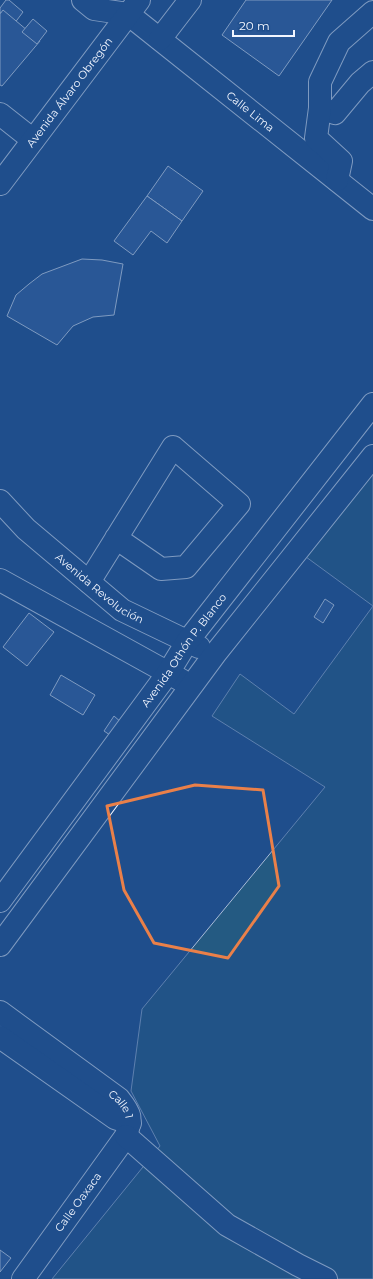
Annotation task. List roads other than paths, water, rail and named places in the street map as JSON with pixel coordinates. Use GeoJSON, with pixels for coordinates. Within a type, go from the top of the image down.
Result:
{"type":"FeatureCollection","features":[{"type":"Feature","properties":{"kind":"street"},"geometry":{"type":"LineString","coordinates":[[83,0],[94,9],[133,7]]}},
{"type":"Feature","properties":{"kind":"street"},"geometry":{"type":"LineString","coordinates":[[160,39],[190,0]]}},
{"type":"Feature","properties":{"kind":"street","name":"Calle Lima"},"geometry":{"type":"LineString","coordinates":[[133,7],[160,39],[373,209]]}},
{"type":"Feature","properties":{"kind":"street","name":"Avenida Álvaro Obregón"},"geometry":{"type":"LineString","coordinates":[[0,184],[133,7]]}},
{"type":"Feature","properties":{"kind":"street"},"geometry":{"type":"LineString","coordinates":[[337,180],[341,161],[316,138],[320,108],[320,82],[339,42],[373,12]]}},
{"type":"Feature","properties":{"kind":"street"},"geometry":{"type":"LineString","coordinates":[[320,108],[335,113],[360,83],[373,72]]}},
{"type":"Feature","properties":{"kind":"street"},"geometry":{"type":"LineString","coordinates":[[0,114],[33,140]]}},
{"type":"Feature","properties":{"kind":"street","name":"Avenida Othón P. Blanco"},"geometry":{"type":"LineString","coordinates":[[0,901],[168,673],[187,642],[373,404]]}},
{"type":"Feature","properties":{"kind":"street"},"geometry":{"type":"LineString","coordinates":[[89,582],[116,538],[172,447],[239,504],[186,566],[161,569],[116,538]]}},
{"type":"Feature","properties":{"kind":"street"},"geometry":{"type":"LineString","coordinates":[[0,945],[191,685],[373,456]]}},
{"type":"Feature","properties":{"kind":"street","name":"Avenida Revolución"},"geometry":{"type":"LineString","coordinates":[[0,501],[26,529],[122,610],[215,654]]}},
{"type":"Feature","properties":{"kind":"street"},"geometry":{"type":"LineString","coordinates":[[0,580],[191,685]]}},
{"type":"Feature","properties":{"kind":"street","name":"Calle 1"},"geometry":{"type":"LineString","coordinates":[[0,1012],[119,1099],[128,1111],[128,1129]]}},
{"type":"Feature","properties":{"kind":"street","name":"Calle 1"},"geometry":{"type":"LineString","coordinates":[[0,1037],[115,1118],[128,1129]]}},
{"type":"Feature","properties":{"kind":"street"},"geometry":{"type":"LineString","coordinates":[[128,1129],[227,1226],[326,1279]]}},
{"type":"Feature","properties":{"kind":"street","name":"Calle Oaxaca"},"geometry":{"type":"LineString","coordinates":[[22,1279],[128,1129]]}}]}
